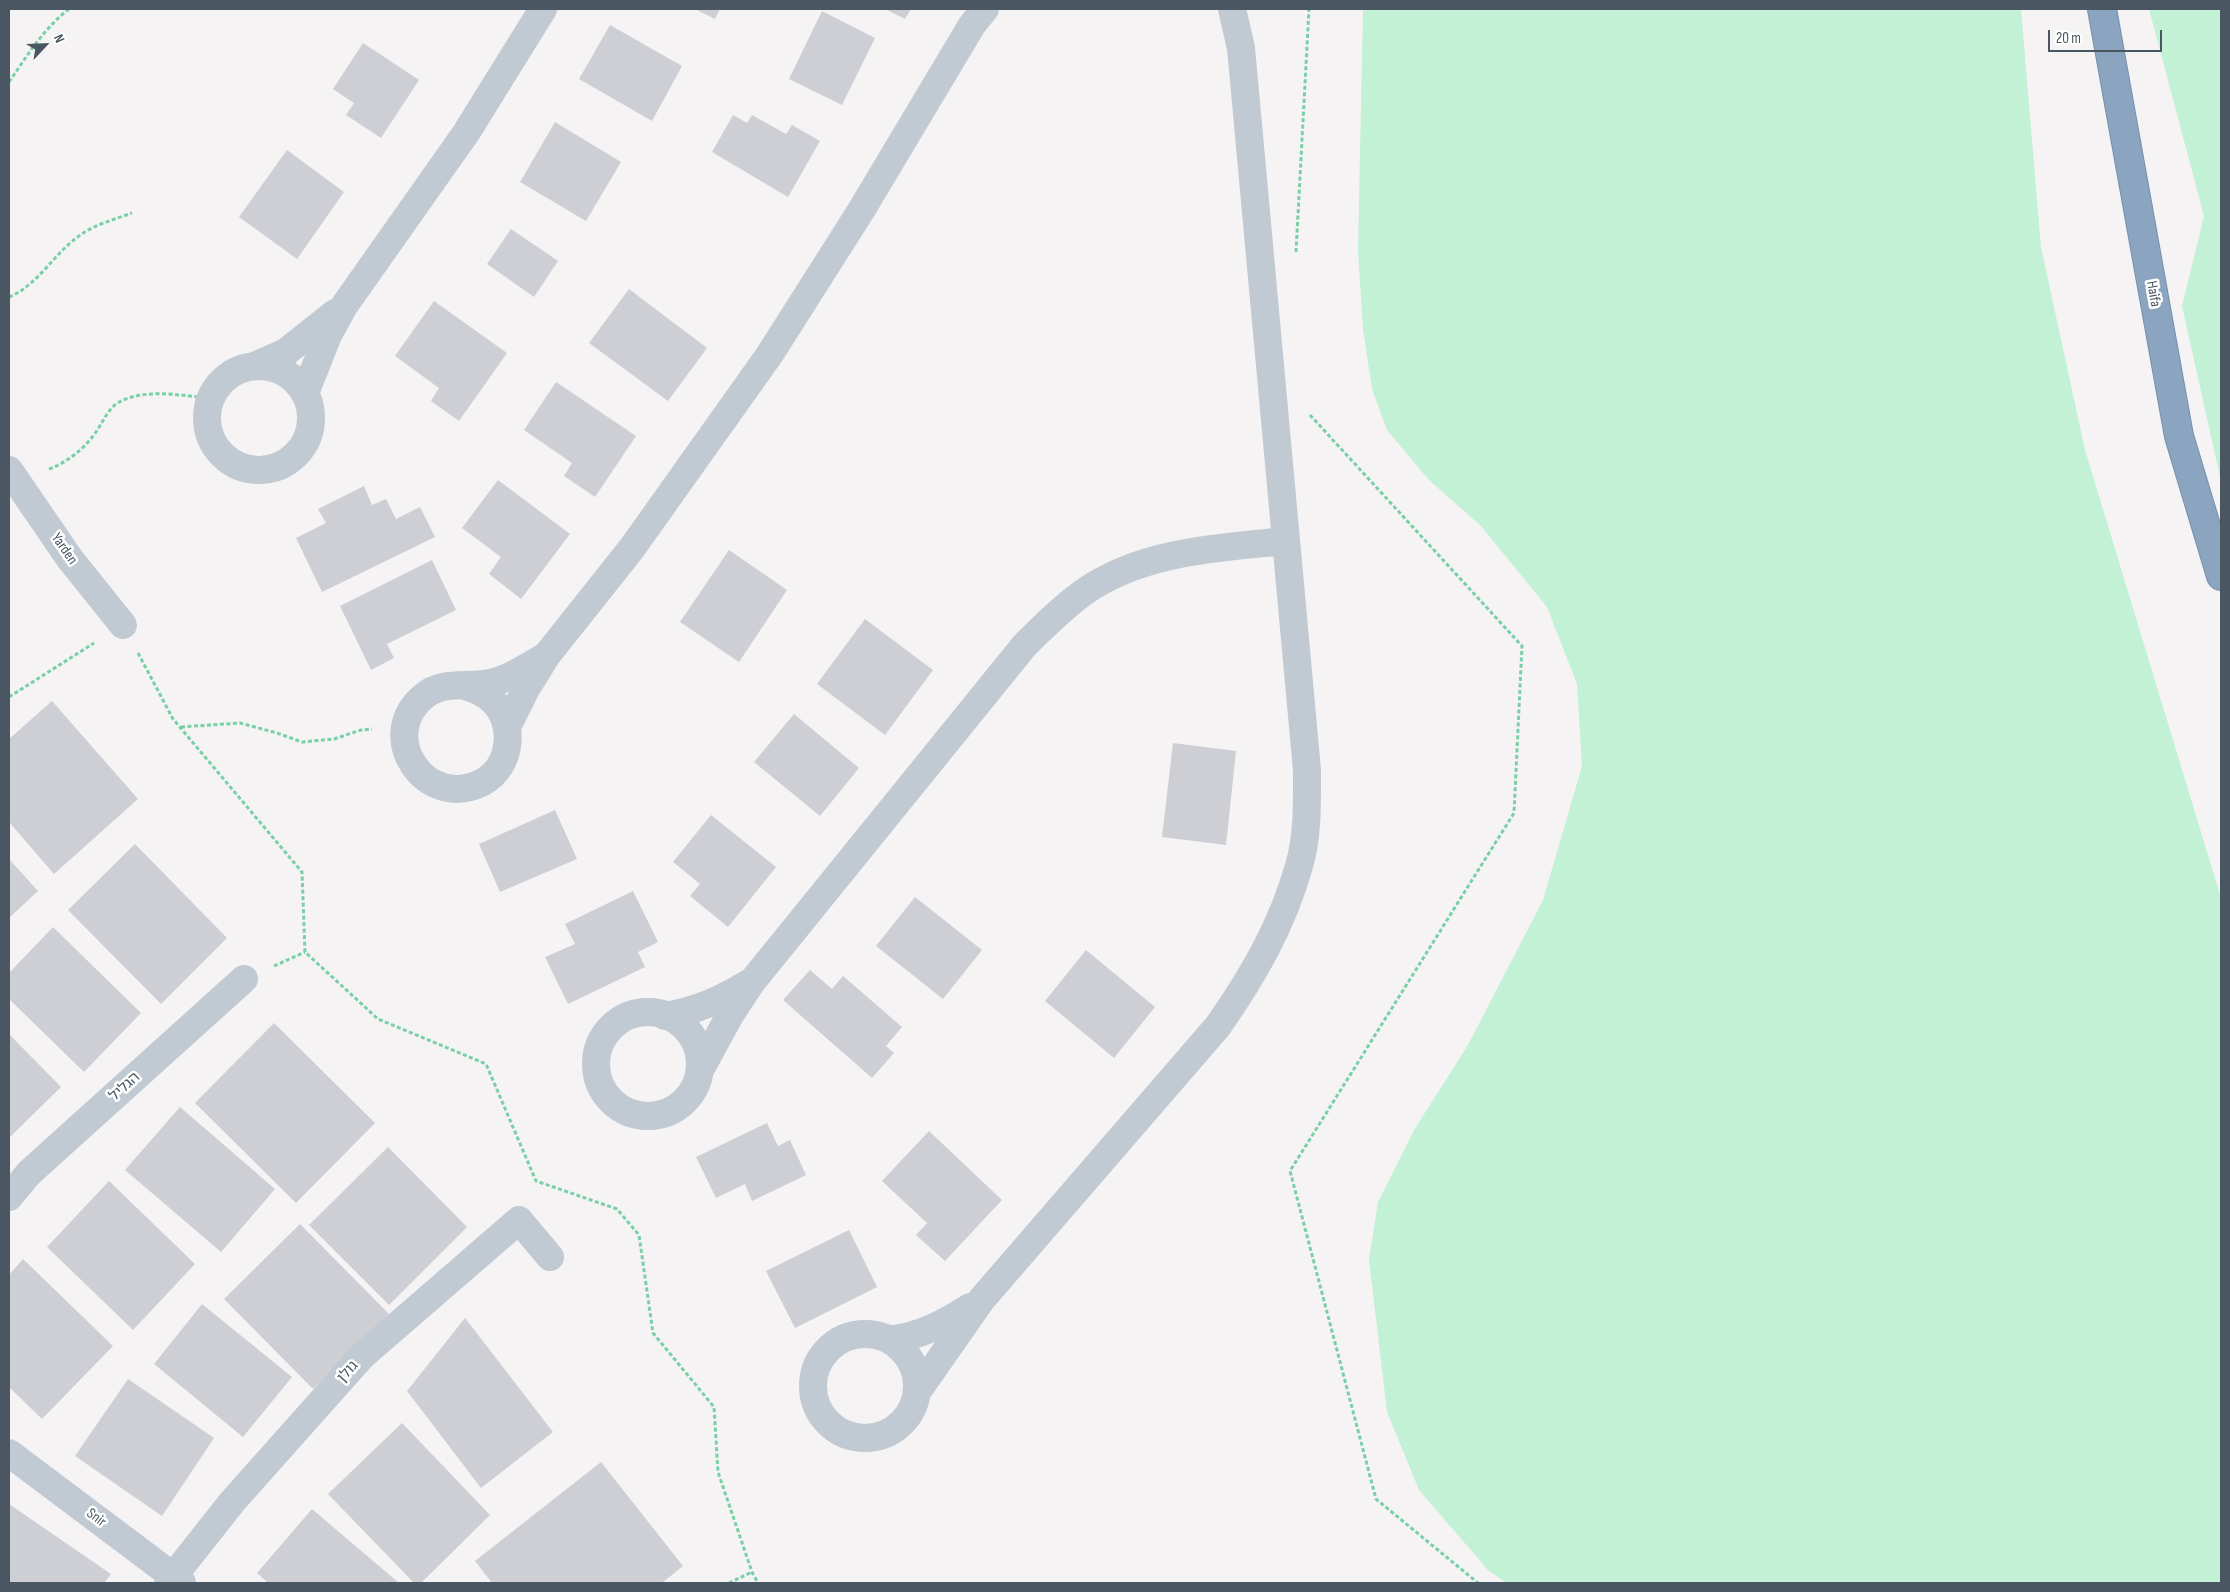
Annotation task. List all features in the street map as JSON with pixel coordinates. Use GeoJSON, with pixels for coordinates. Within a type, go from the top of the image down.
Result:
{"type":"FeatureCollection","features":[{"type":"Feature","properties":{"kind":"highway","name":"Haifa"},"geometry":{"type":"LineString","coordinates":[[2102,9],[2179,436],[2221,576]]}},
{"type":"Feature","properties":{"kind":"street"},"geometry":{"type":"LineString","coordinates":[[305,393],[328,335],[344,306],[466,133],[543,9]]}},
{"type":"Feature","properties":{"kind":"street"},"geometry":{"type":"LineString","coordinates":[[507,727],[527,687],[547,654],[638,540],[770,354],[862,209],[971,21],[985,9]]}},
{"type":"Feature","properties":{"kind":"street"},"geometry":{"type":"LineString","coordinates":[[916,1392],[982,1299],[1218,1026],[1252,977],[1277,927],[1300,865],[1307,813],[1307,770],[1241,48],[1232,9]]}},
{"type":"Feature","properties":{"kind":"street"},"geometry":{"type":"LineString","coordinates":[[254,366],[268,367],[283,372],[295,381],[305,393],[310,408],[310,424],[307,438],[298,452],[287,462],[273,469],[243,468],[219,452],[212,440],[208,426],[207,412],[210,398],[228,376],[240,369],[254,366],[286,352],[344,306]]}},
{"type":"Feature","properties":{"kind":"street","name":"Yarden"},"geometry":{"type":"LineString","coordinates":[[13,475],[70,559],[123,625]]}},
{"type":"Feature","properties":{"kind":"street"},"geometry":{"type":"LineString","coordinates":[[700,1070],[699,1054],[694,1040],[684,1027],[665,1016],[643,1012],[629,1016],[607,1032],[596,1058],[599,1079],[608,1098],[619,1108],[632,1114],[647,1117],[662,1115],[676,1108],[688,1098],[696,1085],[700,1070],[730,1014],[751,983],[1024,646],[1057,613],[1085,591],[1118,574],[1151,561],[1217,548],[1286,541]]}},
{"type":"Feature","properties":{"kind":"street"},"geometry":{"type":"LineString","coordinates":[[465,686],[480,691],[492,700],[502,712],[507,727],[508,742],[504,758],[496,771],[485,781],[470,787],[455,789],[440,787],[427,780],[417,771],[409,759],[405,746],[404,731],[415,705],[425,695],[438,688],[451,685],[465,686],[490,683],[515,674],[547,654]]}},
{"type":"Feature","properties":{"kind":"street","name":"הגליל"},"geometry":{"type":"LineString","coordinates":[[9,1197],[29,1173],[244,979]]}},
{"type":"Feature","properties":{"kind":"street"},"geometry":{"type":"LineString","coordinates":[[665,1016],[693,1011],[723,999],[751,983]]}},
{"type":"Feature","properties":{"kind":"street","name":"גולן"},"geometry":{"type":"LineString","coordinates":[[174,1581],[232,1502],[362,1356],[519,1220],[550,1257]]}},
{"type":"Feature","properties":{"kind":"street"},"geometry":{"type":"LineString","coordinates":[[889,1340],[924,1332],[950,1321],[982,1299]]}},
{"type":"Feature","properties":{"kind":"street"},"geometry":{"type":"LineString","coordinates":[[874,1335],[889,1340],[901,1349],[911,1362],[916,1376],[916,1392],[913,1406],[905,1420],[893,1430],[879,1437],[864,1439],[849,1436],[831,1425],[818,1408],[814,1395],[813,1381],[816,1367],[824,1354],[834,1344],[846,1338],[874,1335]]}},
{"type":"Feature","properties":{"kind":"street","name":"Snir"},"geometry":{"type":"LineString","coordinates":[[9,1452],[174,1581]]}},
{"type":"Feature","properties":{"kind":"path"},"geometry":{"type":"LineString","coordinates":[[9,82],[42,36],[57,18],[69,9]]}},
{"type":"Feature","properties":{"kind":"path"},"geometry":{"type":"LineString","coordinates":[[1296,254],[1309,9]]}},
{"type":"Feature","properties":{"kind":"path"},"geometry":{"type":"LineString","coordinates":[[9,297],[32,284],[66,247],[83,233],[132,212]]}},
{"type":"Feature","properties":{"kind":"path"},"geometry":{"type":"LineString","coordinates":[[13,475],[55,467],[70,458],[84,448],[105,416],[116,404],[132,397],[166,394],[210,398]]}},
{"type":"Feature","properties":{"kind":"path"},"geometry":{"type":"LineString","coordinates":[[1309,414],[1522,646],[1514,813],[1290,1171],[1376,1499],[1478,1583]]}},
{"type":"Feature","properties":{"kind":"path"},"geometry":{"type":"LineString","coordinates":[[9,696],[123,625],[173,719],[302,872],[305,952],[378,1020],[486,1064],[536,1181],[617,1209],[639,1235],[653,1333],[714,1407],[718,1472],[752,1572],[758,1583]]}},
{"type":"Feature","properties":{"kind":"path"},"geometry":{"type":"LineString","coordinates":[[180,727],[240,723],[302,742],[334,739],[361,730],[404,731]]}},
{"type":"Feature","properties":{"kind":"path"},"geometry":{"type":"LineString","coordinates":[[728,1583],[752,1572]]}},
{"type":"Feature","properties":{"kind":"green space"},"geometry":{"type":"Polygon","coordinates":[[[1363,9],[2021,9],[2041,247],[2085,450],[2221,898],[2221,1583],[1506,1583],[1488,1570],[1419,1490],[1387,1412],[1369,1260],[1378,1202],[1414,1130],[1468,1045],[1543,900],[1582,766],[1577,684],[1547,607],[1481,526],[1429,480],[1387,430],[1372,389],[1363,329],[1358,251],[1363,9]]]}},
{"type":"Feature","properties":{"kind":"green space"},"geometry":{"type":"Polygon","coordinates":[[[2149,9],[2221,9],[2221,481],[2182,306],[2204,216],[2149,9]]]}},
{"type":"Feature","properties":{"kind":"building"},"geometry":{"type":"Polygon","coordinates":[[[695,9],[720,9],[715,19],[695,9]]]}},
{"type":"Feature","properties":{"kind":"building"},"geometry":{"type":"Polygon","coordinates":[[[885,9],[911,9],[905,19],[885,9]]]}},
{"type":"Feature","properties":{"kind":"building"},"geometry":{"type":"Polygon","coordinates":[[[822,11],[875,38],[842,105],[789,79],[822,11]]]}},
{"type":"Feature","properties":{"kind":"building"},"geometry":{"type":"Polygon","coordinates":[[[610,25],[682,66],[652,121],[579,79],[610,25]]]}},
{"type":"Feature","properties":{"kind":"building"},"geometry":{"type":"Polygon","coordinates":[[[363,43],[419,80],[381,138],[346,115],[354,103],[333,89],[363,43]]]}},
{"type":"Feature","properties":{"kind":"building"},"geometry":{"type":"Polygon","coordinates":[[[733,115],[747,123],[752,115],[786,134],[792,125],[820,141],[788,197],[712,152],[733,115]]]}},
{"type":"Feature","properties":{"kind":"building"},"geometry":{"type":"Polygon","coordinates":[[[555,122],[621,162],[586,221],[520,182],[555,122]]]}},
{"type":"Feature","properties":{"kind":"building"},"geometry":{"type":"Polygon","coordinates":[[[287,150],[344,192],[297,259],[239,217],[287,150]]]}},
{"type":"Feature","properties":{"kind":"building"},"geometry":{"type":"Polygon","coordinates":[[[511,229],[558,261],[534,297],[487,264],[511,229]]]}},
{"type":"Feature","properties":{"kind":"building"},"geometry":{"type":"Polygon","coordinates":[[[629,289],[707,348],[668,401],[589,343],[629,289]]]}},
{"type":"Feature","properties":{"kind":"building"},"geometry":{"type":"Polygon","coordinates":[[[434,301],[507,353],[459,421],[431,401],[439,388],[395,356],[434,301]]]}},
{"type":"Feature","properties":{"kind":"building"},"geometry":{"type":"Polygon","coordinates":[[[556,382],[636,436],[595,497],[564,476],[572,463],[524,430],[556,382]]]}},
{"type":"Feature","properties":{"kind":"building"},"geometry":{"type":"Polygon","coordinates":[[[498,480],[570,534],[521,599],[489,574],[501,557],[462,528],[498,480]]]}},
{"type":"Feature","properties":{"kind":"building"},"geometry":{"type":"Polygon","coordinates":[[[364,486],[372,505],[386,499],[396,519],[420,507],[435,537],[322,592],[296,538],[326,523],[318,509],[364,486]]]}},
{"type":"Feature","properties":{"kind":"building"},"geometry":{"type":"Polygon","coordinates":[[[729,550],[787,590],[739,662],[680,622],[729,550]]]}},
{"type":"Feature","properties":{"kind":"building"},"geometry":{"type":"Polygon","coordinates":[[[432,560],[456,610],[387,644],[394,658],[371,670],[340,606],[432,560]]]}},
{"type":"Feature","properties":{"kind":"building"},"geometry":{"type":"Polygon","coordinates":[[[865,619],[933,670],[885,735],[817,684],[865,619]]]}},
{"type":"Feature","properties":{"kind":"building"},"geometry":{"type":"Polygon","coordinates":[[[52,701],[138,799],[54,874],[9,822],[9,739],[52,701]]]}},
{"type":"Feature","properties":{"kind":"building"},"geometry":{"type":"Polygon","coordinates":[[[794,714],[859,768],[820,816],[754,762],[794,714]]]}},
{"type":"Feature","properties":{"kind":"building"},"geometry":{"type":"Polygon","coordinates":[[[1173,743],[1236,751],[1226,845],[1162,837],[1173,743]]]}},
{"type":"Feature","properties":{"kind":"building"},"geometry":{"type":"Polygon","coordinates":[[[555,810],[577,859],[500,892],[479,844],[555,810]]]}},
{"type":"Feature","properties":{"kind":"building"},"geometry":{"type":"Polygon","coordinates":[[[711,815],[776,867],[728,927],[690,896],[700,884],[673,862],[711,815]]]}},
{"type":"Feature","properties":{"kind":"building"},"geometry":{"type":"Polygon","coordinates":[[[135,844],[227,938],[161,1004],[68,910],[135,844]]]}},
{"type":"Feature","properties":{"kind":"building"},"geometry":{"type":"Polygon","coordinates":[[[9,859],[38,891],[9,918],[9,859]]]}},
{"type":"Feature","properties":{"kind":"building"},"geometry":{"type":"Polygon","coordinates":[[[633,891],[658,942],[638,952],[645,967],[568,1004],[545,957],[575,944],[565,924],[633,891]]]}},
{"type":"Feature","properties":{"kind":"building"},"geometry":{"type":"Polygon","coordinates":[[[915,897],[982,950],[943,999],[876,946],[915,897]]]}},
{"type":"Feature","properties":{"kind":"building"},"geometry":{"type":"Polygon","coordinates":[[[53,927],[141,1013],[84,1072],[9,999],[9,973],[53,927]]]}},
{"type":"Feature","properties":{"kind":"building"},"geometry":{"type":"Polygon","coordinates":[[[1086,950],[1155,1007],[1114,1058],[1045,1001],[1086,950]]]}},
{"type":"Feature","properties":{"kind":"building"},"geometry":{"type":"Polygon","coordinates":[[[810,970],[832,989],[843,976],[902,1027],[886,1046],[894,1053],[872,1078],[783,1000],[810,970]]]}},
{"type":"Feature","properties":{"kind":"building"},"geometry":{"type":"Polygon","coordinates":[[[274,1023],[375,1123],[296,1203],[195,1103],[274,1023]]]}},
{"type":"Feature","properties":{"kind":"building"},"geometry":{"type":"Polygon","coordinates":[[[9,1034],[61,1087],[9,1138],[9,1034]]]}},
{"type":"Feature","properties":{"kind":"building"},"geometry":{"type":"Polygon","coordinates":[[[180,1107],[275,1189],[221,1252],[125,1170],[180,1107]]]}},
{"type":"Feature","properties":{"kind":"building"},"geometry":{"type":"Polygon","coordinates":[[[767,1123],[778,1146],[790,1140],[806,1175],[752,1201],[745,1184],[716,1198],[696,1157],[767,1123]]]}},
{"type":"Feature","properties":{"kind":"building"},"geometry":{"type":"Polygon","coordinates":[[[929,1131],[1002,1200],[945,1261],[916,1235],[927,1223],[882,1181],[929,1131]]]}},
{"type":"Feature","properties":{"kind":"building"},"geometry":{"type":"Polygon","coordinates":[[[388,1147],[467,1227],[389,1305],[309,1225],[388,1147]]]}},
{"type":"Feature","properties":{"kind":"building"},"geometry":{"type":"Polygon","coordinates":[[[109,1181],[195,1264],[133,1330],[47,1247],[109,1181]]]}},
{"type":"Feature","properties":{"kind":"building"},"geometry":{"type":"Polygon","coordinates":[[[300,1224],[389,1314],[313,1389],[224,1299],[300,1224]]]}},
{"type":"Feature","properties":{"kind":"building"},"geometry":{"type":"Polygon","coordinates":[[[849,1230],[877,1287],[795,1328],[766,1271],[849,1230]]]}},
{"type":"Feature","properties":{"kind":"building"},"geometry":{"type":"Polygon","coordinates":[[[23,1259],[113,1346],[42,1419],[9,1387],[9,1275],[23,1259]]]}},
{"type":"Feature","properties":{"kind":"building"},"geometry":{"type":"Polygon","coordinates":[[[202,1304],[292,1377],[243,1437],[154,1364],[202,1304]]]}},
{"type":"Feature","properties":{"kind":"building"},"geometry":{"type":"Polygon","coordinates":[[[465,1318],[553,1432],[481,1488],[407,1391],[465,1318]]]}},
{"type":"Feature","properties":{"kind":"building"},"geometry":{"type":"Polygon","coordinates":[[[128,1379],[214,1438],[162,1516],[75,1456],[128,1379]]]}},
{"type":"Feature","properties":{"kind":"building"},"geometry":{"type":"Polygon","coordinates":[[[402,1423],[490,1515],[421,1583],[414,1583],[328,1494],[402,1423]]]}},
{"type":"Feature","properties":{"kind":"building"},"geometry":{"type":"Polygon","coordinates":[[[601,1462],[683,1566],[662,1583],[492,1583],[475,1561],[601,1462]]]}},
{"type":"Feature","properties":{"kind":"building"},"geometry":{"type":"Polygon","coordinates":[[[9,1504],[111,1574],[104,1583],[9,1583],[9,1504]]]}},
{"type":"Feature","properties":{"kind":"building"},"geometry":{"type":"Polygon","coordinates":[[[312,1509],[399,1583],[268,1583],[257,1573],[312,1509]]]}}]}
